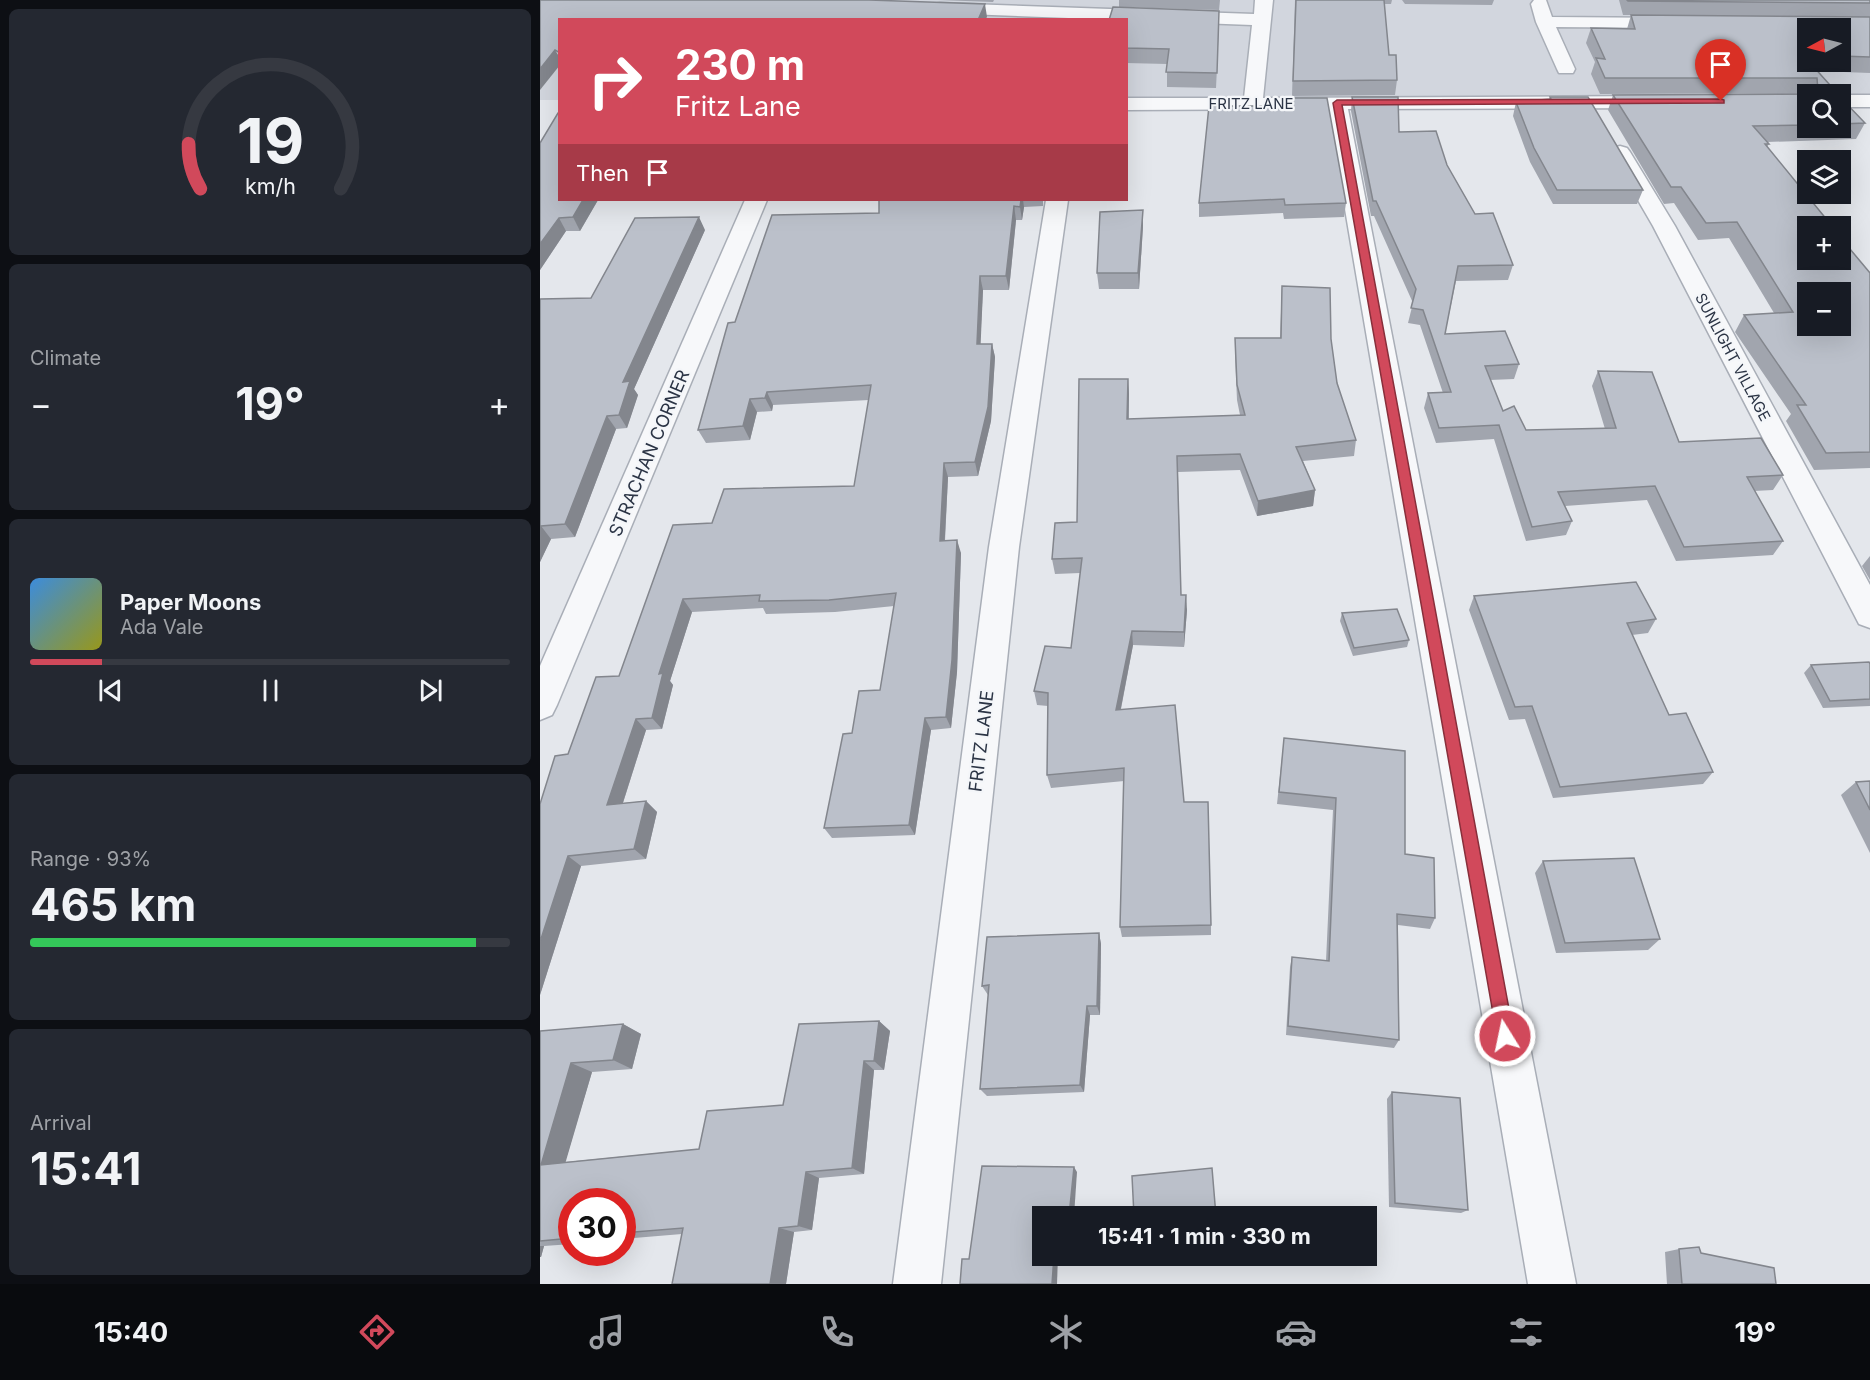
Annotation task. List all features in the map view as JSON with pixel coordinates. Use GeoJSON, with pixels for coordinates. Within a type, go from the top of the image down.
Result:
{"type":"FeatureCollection","features":[{"type":"Feature","properties":{"kind":"street"},"geometry":{"type":"LineString","coordinates":[[1253,103],[1264,0]]}},
{"type":"Feature","properties":{"kind":"street"},"geometry":{"type":"LineString","coordinates":[[1538,0],[1566,69]]}},
{"type":"Feature","properties":{"kind":"street"},"geometry":{"type":"LineString","coordinates":[[920,7],[1262,20]]}},
{"type":"Feature","properties":{"kind":"street"},"geometry":{"type":"LineString","coordinates":[[1545,22],[1696,23]]}},
{"type":"Feature","properties":{"kind":"street","name":"SUNLIGHT VILLAGE"},"geometry":{"type":"LineString","coordinates":[[1591,102],[1664,226],[1870,615]]}},
{"type":"Feature","properties":{"kind":"street","name":"FRITZ LANE"},"geometry":{"type":"LineString","coordinates":[[1128,104],[1671,102]]}},
{"type":"Feature","properties":{"kind":"street"},"geometry":{"type":"LineString","coordinates":[[1337,103],[1552,1284]]}},
{"type":"Feature","properties":{"kind":"street","name":"STRACHAN CORNER"},"geometry":{"type":"LineString","coordinates":[[540,705],[756,201]]}},
{"type":"Feature","properties":{"kind":"street","name":"FRITZ LANE"},"geometry":{"type":"LineString","coordinates":[[917,1284],[1004,547],[1057,201]]}},
{"type":"Feature","properties":{"kind":"shaded area"},"geometry":{"type":"Polygon","coordinates":[[[540,0],[1870,0],[1870,95],[1851,95],[1851,84],[1797,84],[1797,95],[1128,98],[1128,18],[558,18],[558,100],[540,100],[540,0]]]}},
{"type":"Feature","properties":{"kind":"building"},"geometry":{"type":"Polygon","coordinates":[[[540,0],[869,0],[985,4],[979,18],[558,18],[558,52],[555,50],[540,69],[540,0]]]}},
{"type":"Feature","properties":{"kind":"building"},"geometry":{"type":"Polygon","coordinates":[[[1296,0],[1384,0],[1389,55],[1396,55],[1397,80],[1293,81],[1296,0]]]}},
{"type":"Feature","properties":{"kind":"building"},"geometry":{"type":"Polygon","coordinates":[[[1870,0],[1870,3],[1628,1],[1870,0]]]}},
{"type":"Feature","properties":{"kind":"building"},"geometry":{"type":"Polygon","coordinates":[[[1113,7],[1219,11],[1217,73],[1166,72],[1169,49],[1128,48],[1128,18],[1110,18],[1113,7]]]}},
{"type":"Feature","properties":{"kind":"building"},"geometry":{"type":"Polygon","coordinates":[[[1631,15],[1870,17],[1870,57],[1851,56],[1851,18],[1797,18],[1797,72],[1818,72],[1829,84],[1817,84],[1817,78],[1605,78],[1596,58],[1605,59],[1591,28],[1635,29],[1631,15]]]}},
{"type":"Feature","properties":{"kind":"building"},"geometry":{"type":"Polygon","coordinates":[[[1797,94],[1797,125],[1753,126],[1797,183],[1797,204],[1814,204],[1824,216],[1797,216],[1797,270],[1851,270],[1851,250],[1870,273],[1870,452],[1826,453],[1797,405],[1806,405],[1744,315],[1793,312],[1737,222],[1706,223],[1681,187],[1671,187],[1613,95],[1797,94]]]}},
{"type":"Feature","properties":{"kind":"building"},"geometry":{"type":"Polygon","coordinates":[[[1352,97],[1398,97],[1399,132],[1436,131],[1447,165],[1475,214],[1493,213],[1513,265],[1458,266],[1445,334],[1505,331],[1519,364],[1485,366],[1503,411],[1514,406],[1526,430],[1616,428],[1598,371],[1652,372],[1679,442],[1761,438],[1783,475],[1747,477],[1783,541],[1684,547],[1655,486],[1558,492],[1572,521],[1532,527],[1499,425],[1439,428],[1428,393],[1451,392],[1423,310],[1411,308],[1416,289],[1376,201],[1373,201],[1352,97]]]}},
{"type":"Feature","properties":{"kind":"building"},"geometry":{"type":"Polygon","coordinates":[[[1550,97],[1588,97],[1643,190],[1557,190],[1534,148],[1516,102],[1551,99],[1550,97]]]}},
{"type":"Feature","properties":{"kind":"building"},"geometry":{"type":"Polygon","coordinates":[[[1292,98],[1327,98],[1346,203],[1285,205],[1284,199],[1199,203],[1209,106],[1292,106],[1292,98]]]}},
{"type":"Feature","properties":{"kind":"building"},"geometry":{"type":"Polygon","coordinates":[[[1851,108],[1865,123],[1851,124],[1851,108]]]}},
{"type":"Feature","properties":{"kind":"building"},"geometry":{"type":"Polygon","coordinates":[[[558,113],[558,201],[582,201],[573,217],[559,218],[540,244],[540,143],[558,113]]]}},
{"type":"Feature","properties":{"kind":"building"},"geometry":{"type":"Polygon","coordinates":[[[879,201],[1021,201],[1020,207],[1014,206],[1006,276],[980,276],[977,344],[992,344],[988,407],[975,462],[944,463],[940,541],[957,540],[952,660],[946,717],[925,718],[909,825],[824,828],[843,734],[852,733],[859,691],[880,690],[896,593],[829,600],[759,601],[760,595],[683,599],[659,674],[663,673],[652,718],[636,719],[607,805],[646,801],[634,849],[568,856],[540,942],[540,804],[555,756],[568,754],[596,677],[619,676],[673,525],[712,523],[724,489],[854,486],[871,385],[767,392],[765,398],[750,399],[743,426],[698,430],[728,323],[735,322],[772,215],[879,213],[879,201]]]}},
{"type":"Feature","properties":{"kind":"building"},"geometry":{"type":"Polygon","coordinates":[[[1143,210],[1138,273],[1097,273],[1100,212],[1143,210]]]}},
{"type":"Feature","properties":{"kind":"building"},"geometry":{"type":"Polygon","coordinates":[[[699,217],[623,382],[630,381],[619,415],[607,416],[565,524],[540,527],[540,299],[591,298],[635,218],[699,217]]]}},
{"type":"Feature","properties":{"kind":"building"},"geometry":{"type":"Polygon","coordinates":[[[1282,286],[1330,288],[1331,339],[1337,383],[1356,440],[1296,447],[1315,490],[1258,501],[1240,454],[1177,456],[1181,595],[1186,595],[1184,632],[1132,631],[1116,710],[1175,705],[1184,802],[1208,802],[1211,925],[1120,927],[1124,768],[1047,775],[1048,693],[1034,691],[1045,646],[1071,648],[1082,558],[1052,559],[1055,523],[1077,522],[1079,379],[1128,379],[1127,419],[1245,415],[1237,385],[1235,338],[1281,338],[1282,286]]]}},
{"type":"Feature","properties":{"kind":"building"},"geometry":{"type":"Polygon","coordinates":[[[1636,582],[1656,619],[1627,623],[1669,715],[1686,713],[1713,772],[1560,787],[1532,706],[1515,707],[1474,596],[1636,582]]]}},
{"type":"Feature","properties":{"kind":"building"},"geometry":{"type":"Polygon","coordinates":[[[1397,609],[1409,640],[1354,648],[1342,613],[1397,609]]]}},
{"type":"Feature","properties":{"kind":"building"},"geometry":{"type":"Polygon","coordinates":[[[1869,662],[1870,699],[1830,701],[1811,665],[1869,662]]]}},
{"type":"Feature","properties":{"kind":"building"},"geometry":{"type":"Polygon","coordinates":[[[1284,738],[1405,751],[1405,854],[1434,858],[1435,918],[1397,914],[1399,1040],[1288,1026],[1292,957],[1329,961],[1336,798],[1279,792],[1284,738]]]}},
{"type":"Feature","properties":{"kind":"building"},"geometry":{"type":"Polygon","coordinates":[[[1870,781],[1870,810],[1856,782],[1870,781]]]}},
{"type":"Feature","properties":{"kind":"building"},"geometry":{"type":"Polygon","coordinates":[[[1634,858],[1660,939],[1565,943],[1543,861],[1634,858]]]}},
{"type":"Feature","properties":{"kind":"building"},"geometry":{"type":"Polygon","coordinates":[[[1099,933],[1097,1006],[1087,1006],[1080,1085],[980,1089],[989,985],[982,986],[987,937],[1099,933]]]}},
{"type":"Feature","properties":{"kind":"building"},"geometry":{"type":"Polygon","coordinates":[[[879,1021],[874,1061],[864,1061],[852,1168],[806,1172],[798,1226],[779,1228],[770,1284],[672,1284],[683,1228],[636,1232],[636,1188],[558,1188],[558,1239],[540,1241],[540,1031],[623,1024],[613,1060],[571,1063],[541,1165],[699,1149],[707,1111],[783,1105],[799,1024],[879,1021]]]}},
{"type":"Feature","properties":{"kind":"building"},"geometry":{"type":"Polygon","coordinates":[[[1392,1092],[1460,1098],[1468,1210],[1395,1203],[1392,1092]]]}},
{"type":"Feature","properties":{"kind":"building"},"geometry":{"type":"Polygon","coordinates":[[[982,1166],[1074,1167],[1070,1206],[1032,1206],[1032,1266],[1053,1266],[1052,1284],[960,1284],[962,1259],[969,1259],[982,1166]]]}},
{"type":"Feature","properties":{"kind":"building"},"geometry":{"type":"Polygon","coordinates":[[[1212,1168],[1215,1206],[1134,1206],[1132,1176],[1212,1168]]]}},
{"type":"Feature","properties":{"kind":"building"},"geometry":{"type":"Polygon","coordinates":[[[1699,1247],[1701,1253],[1774,1268],[1776,1284],[1682,1284],[1679,1249],[1699,1247]]]}},
{"type":"Feature","properties":{"kind":"route"},"geometry":{"type":"LineString","coordinates":[[1505,1036],[1337,103],[1721,101]]}}]}
